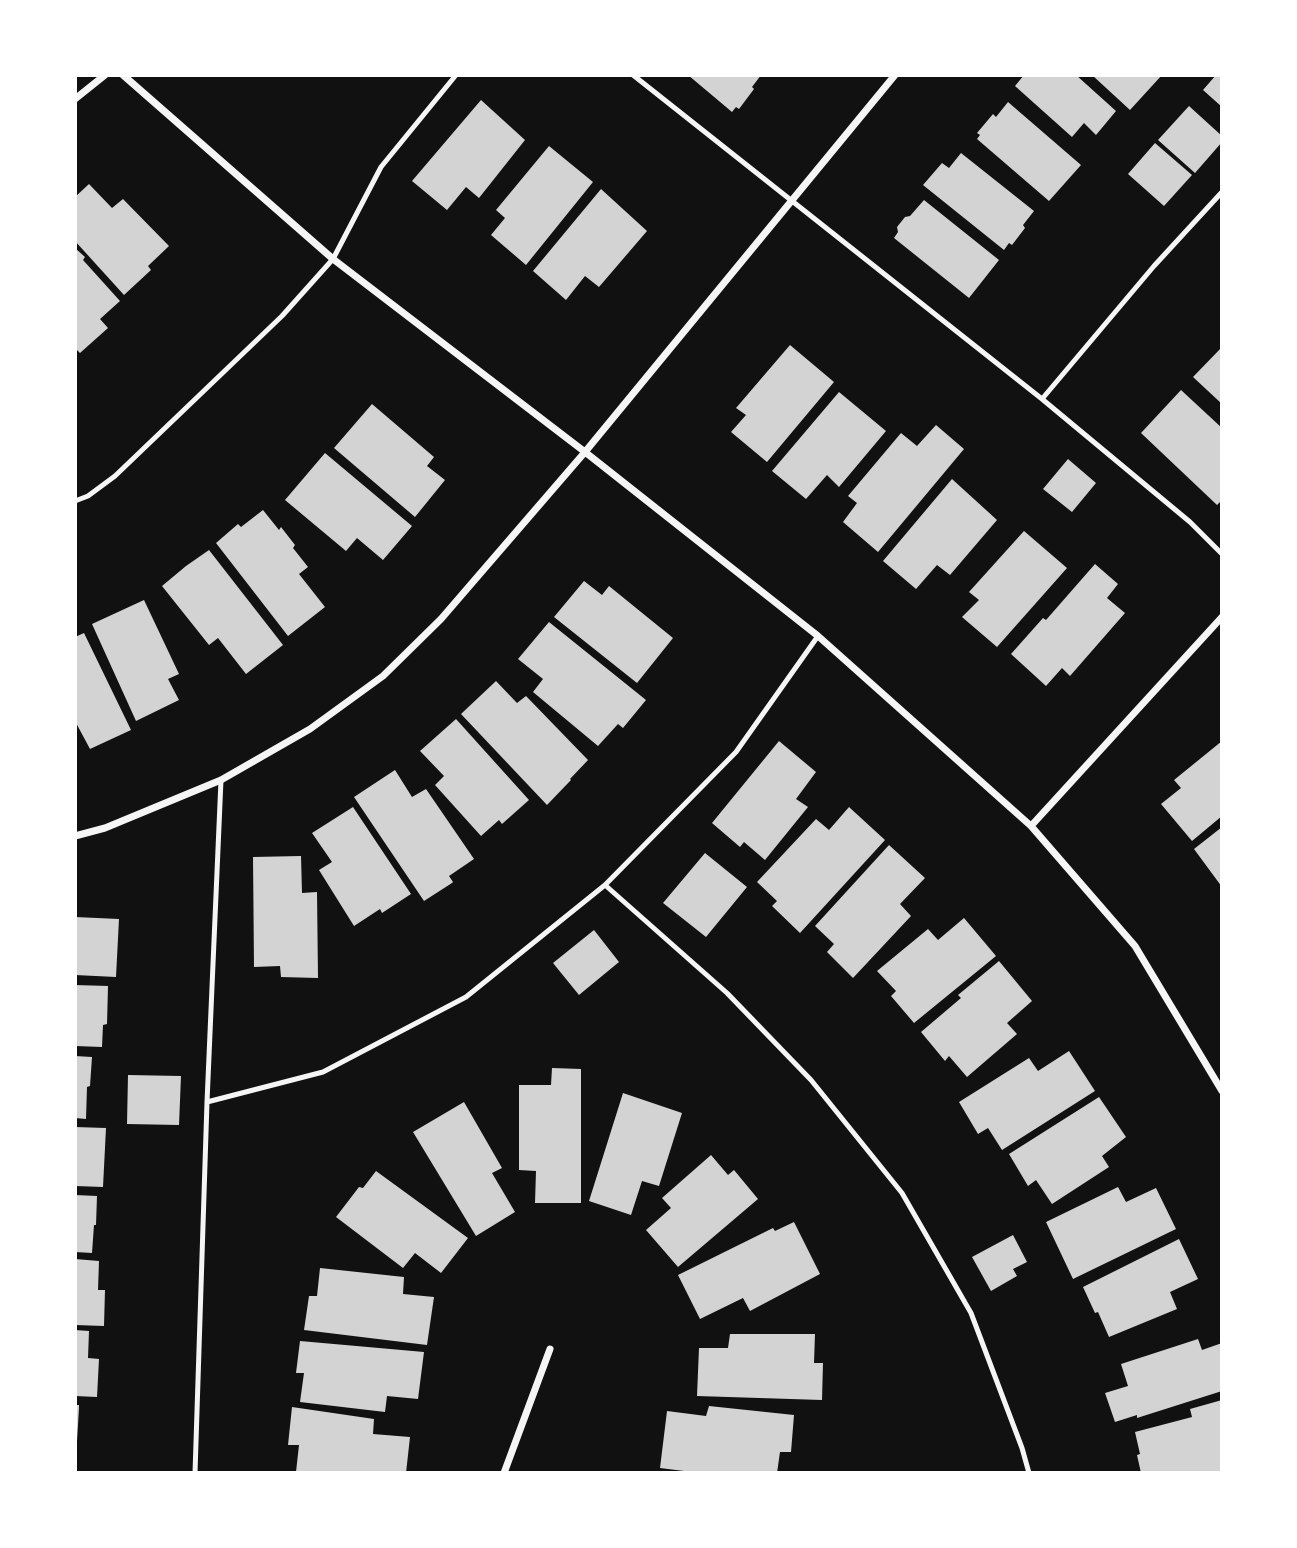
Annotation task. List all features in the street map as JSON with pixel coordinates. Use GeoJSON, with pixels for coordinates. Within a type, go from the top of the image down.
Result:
{"type":"FeatureCollection","features":[{"type":"Feature","properties":{"kind":"street"},"geometry":{"type":"LineString","coordinates":[[75,99],[105,75]]}},
{"type":"Feature","properties":{"kind":"street"},"geometry":{"type":"LineString","coordinates":[[123,75],[333,259],[585,452],[818,636],[1031,826],[1135,946],[1222,1091]]}},
{"type":"Feature","properties":{"kind":"street"},"geometry":{"type":"LineString","coordinates":[[75,836],[105,828],[221,780],[310,729],[383,676],[441,619],[585,452],[895,75]]}},
{"type":"Feature","properties":{"kind":"street"},"geometry":{"type":"LineString","coordinates":[[1031,826],[1222,617]]}},
{"type":"Feature","properties":{"kind":"street"},"geometry":{"type":"LineString","coordinates":[[504,1473],[550,1349]]}},
{"type":"Feature","properties":{"kind":"lane"},"geometry":{"type":"LineString","coordinates":[[75,501],[88,496],[115,476],[282,316],[333,259],[381,167],[456,75]]}},
{"type":"Feature","properties":{"kind":"lane"},"geometry":{"type":"LineString","coordinates":[[633,75],[1042,399],[1190,522],[1222,554]]}},
{"type":"Feature","properties":{"kind":"lane"},"geometry":{"type":"LineString","coordinates":[[1042,399],[1154,265],[1222,192]]}},
{"type":"Feature","properties":{"kind":"lane"},"geometry":{"type":"LineString","coordinates":[[207,1102],[323,1072],[466,997],[605,885],[736,752],[818,636]]}},
{"type":"Feature","properties":{"kind":"lane"},"geometry":{"type":"LineString","coordinates":[[195,1473],[221,780]]}},
{"type":"Feature","properties":{"kind":"lane"},"geometry":{"type":"LineString","coordinates":[[605,885],[727,993],[811,1080],[902,1192],[971,1313],[1022,1447],[1029,1473]]}},
{"type":"Feature","properties":{"kind":"building"},"geometry":{"type":"Polygon","coordinates":[[[688,75],[761,75],[739,109],[736,107],[732,112],[688,75]]]}},
{"type":"Feature","properties":{"kind":"building"},"geometry":{"type":"Polygon","coordinates":[[[1024,75],[1076,75],[1116,111],[1096,135],[1084,123],[1072,137],[1015,86],[1024,75]]]}},
{"type":"Feature","properties":{"kind":"building"},"geometry":{"type":"Polygon","coordinates":[[[1092,75],[1162,75],[1130,110],[1092,75]]]}},
{"type":"Feature","properties":{"kind":"building"},"geometry":{"type":"Polygon","coordinates":[[[1216,75],[1222,75],[1222,107],[1203,90],[1216,75]]]}},
{"type":"Feature","properties":{"kind":"building"},"geometry":{"type":"Polygon","coordinates":[[[481,100],[525,140],[479,198],[466,187],[447,210],[412,181],[481,100]]]}},
{"type":"Feature","properties":{"kind":"building"},"geometry":{"type":"Polygon","coordinates":[[[1008,102],[1081,165],[1049,201],[977,139],[980,135],[977,133],[993,114],[996,117],[1008,102]]]}},
{"type":"Feature","properties":{"kind":"building"},"geometry":{"type":"Polygon","coordinates":[[[1189,106],[1222,136],[1222,142],[1195,173],[1158,140],[1189,106]]]}},
{"type":"Feature","properties":{"kind":"building"},"geometry":{"type":"Polygon","coordinates":[[[1155,143],[1192,175],[1164,206],[1128,174],[1155,143]]]}},
{"type":"Feature","properties":{"kind":"building"},"geometry":{"type":"Polygon","coordinates":[[[549,146],[593,182],[526,265],[491,235],[505,218],[496,210],[549,146]]]}},
{"type":"Feature","properties":{"kind":"building"},"geometry":{"type":"Polygon","coordinates":[[[961,153],[1034,211],[1012,245],[1009,243],[1004,250],[923,185],[942,163],[949,168],[961,153]]]}},
{"type":"Feature","properties":{"kind":"building"},"geometry":{"type":"Polygon","coordinates":[[[89,184],[112,208],[123,199],[169,246],[148,266],[151,270],[124,295],[75,241],[75,197],[89,184]]]}},
{"type":"Feature","properties":{"kind":"building"},"geometry":{"type":"Polygon","coordinates":[[[601,189],[647,231],[599,287],[585,276],[566,300],[533,271],[601,189]]]}},
{"type":"Feature","properties":{"kind":"building"},"geometry":{"type":"Polygon","coordinates":[[[924,200],[999,260],[969,298],[894,238],[898,232],[897,227],[924,200]]]}},
{"type":"Feature","properties":{"kind":"building"},"geometry":{"type":"Polygon","coordinates":[[[75,248],[120,301],[100,319],[108,328],[80,353],[75,348],[75,248]]]}},
{"type":"Feature","properties":{"kind":"building"},"geometry":{"type":"Polygon","coordinates":[[[790,345],[834,382],[767,462],[731,432],[746,415],[736,408],[790,345]]]}},
{"type":"Feature","properties":{"kind":"building"},"geometry":{"type":"Polygon","coordinates":[[[1222,347],[1222,404],[1193,377],[1222,347]]]}},
{"type":"Feature","properties":{"kind":"building"},"geometry":{"type":"Polygon","coordinates":[[[1181,390],[1222,428],[1222,500],[1217,505],[1141,433],[1181,390]]]}},
{"type":"Feature","properties":{"kind":"building"},"geometry":{"type":"Polygon","coordinates":[[[839,392],[886,431],[839,487],[827,475],[806,499],[772,471],[839,392]]]}},
{"type":"Feature","properties":{"kind":"building"},"geometry":{"type":"Polygon","coordinates":[[[372,404],[434,457],[427,466],[445,480],[415,517],[334,448],[372,404]]]}},
{"type":"Feature","properties":{"kind":"building"},"geometry":{"type":"Polygon","coordinates":[[[936,425],[964,449],[878,552],[843,522],[857,503],[848,496],[901,433],[917,446],[936,425]]]}},
{"type":"Feature","properties":{"kind":"building"},"geometry":{"type":"Polygon","coordinates":[[[325,453],[412,526],[383,560],[357,538],[346,551],[285,500],[325,453]]]}},
{"type":"Feature","properties":{"kind":"building"},"geometry":{"type":"Polygon","coordinates":[[[1068,459],[1096,483],[1072,512],[1043,489],[1068,459]]]}},
{"type":"Feature","properties":{"kind":"building"},"geometry":{"type":"Polygon","coordinates":[[[952,479],[997,520],[950,575],[937,565],[916,589],[883,561],[952,479]]]}},
{"type":"Feature","properties":{"kind":"building"},"geometry":{"type":"Polygon","coordinates":[[[263,510],[295,545],[293,548],[308,567],[299,574],[325,607],[288,636],[216,543],[238,524],[241,527],[263,510]]]}},
{"type":"Feature","properties":{"kind":"building"},"geometry":{"type":"Polygon","coordinates":[[[1024,531],[1067,568],[997,647],[962,617],[979,600],[969,592],[1024,531]]]}},
{"type":"Feature","properties":{"kind":"building"},"geometry":{"type":"Polygon","coordinates":[[[209,550],[283,645],[246,674],[218,638],[209,645],[162,586],[209,550]]]}},
{"type":"Feature","properties":{"kind":"building"},"geometry":{"type":"Polygon","coordinates":[[[1095,564],[1118,584],[1107,598],[1125,613],[1070,676],[1062,668],[1046,686],[1011,654],[1043,618],[1046,620],[1095,564]]]}},
{"type":"Feature","properties":{"kind":"building"},"geometry":{"type":"Polygon","coordinates":[[[584,581],[602,595],[609,586],[673,638],[637,683],[554,617],[584,581]]]}},
{"type":"Feature","properties":{"kind":"building"},"geometry":{"type":"Polygon","coordinates":[[[144,600],[179,674],[168,679],[179,700],[136,721],[92,624],[144,600]]]}},
{"type":"Feature","properties":{"kind":"building"},"geometry":{"type":"Polygon","coordinates":[[[549,622],[646,700],[623,728],[618,724],[598,746],[533,692],[543,679],[518,659],[549,622]]]}},
{"type":"Feature","properties":{"kind":"building"},"geometry":{"type":"Polygon","coordinates":[[[84,633],[131,730],[90,749],[75,721],[75,637],[84,633]]]}},
{"type":"Feature","properties":{"kind":"building"},"geometry":{"type":"Polygon","coordinates":[[[496,681],[517,703],[526,696],[588,760],[547,805],[461,714],[496,681]]]}},
{"type":"Feature","properties":{"kind":"building"},"geometry":{"type":"Polygon","coordinates":[[[456,719],[529,800],[502,824],[499,820],[481,836],[435,785],[444,776],[420,751],[456,719]]]}},
{"type":"Feature","properties":{"kind":"building"},"geometry":{"type":"Polygon","coordinates":[[[779,741],[816,772],[796,799],[808,807],[765,860],[744,842],[740,847],[712,823],[779,741]]]}},
{"type":"Feature","properties":{"kind":"building"},"geometry":{"type":"Polygon","coordinates":[[[1222,741],[1222,816],[1192,841],[1161,804],[1181,788],[1174,780],[1222,741]]]}},
{"type":"Feature","properties":{"kind":"building"},"geometry":{"type":"Polygon","coordinates":[[[395,770],[412,797],[426,789],[474,859],[449,876],[452,883],[424,901],[354,797],[395,770]]]}},
{"type":"Feature","properties":{"kind":"building"},"geometry":{"type":"Polygon","coordinates":[[[353,807],[411,894],[382,913],[380,909],[354,926],[319,870],[332,862],[312,833],[353,807]]]}},
{"type":"Feature","properties":{"kind":"building"},"geometry":{"type":"Polygon","coordinates":[[[849,807],[885,840],[800,933],[772,906],[777,901],[757,882],[816,819],[829,830],[849,807]]]}},
{"type":"Feature","properties":{"kind":"building"},"geometry":{"type":"Polygon","coordinates":[[[1222,827],[1222,887],[1194,849],[1222,827]]]}},
{"type":"Feature","properties":{"kind":"building"},"geometry":{"type":"Polygon","coordinates":[[[889,845],[925,878],[900,904],[911,916],[853,978],[827,952],[834,944],[815,926],[889,845]]]}},
{"type":"Feature","properties":{"kind":"building"},"geometry":{"type":"Polygon","coordinates":[[[705,853],[747,887],[706,937],[663,903],[705,853]]]}},
{"type":"Feature","properties":{"kind":"building"},"geometry":{"type":"Polygon","coordinates":[[[301,856],[302,893],[317,892],[318,978],[281,977],[280,966],[254,967],[253,857],[301,856]]]}},
{"type":"Feature","properties":{"kind":"building"},"geometry":{"type":"Polygon","coordinates":[[[75,917],[119,919],[116,977],[75,975],[75,917]]]}},
{"type":"Feature","properties":{"kind":"building"},"geometry":{"type":"Polygon","coordinates":[[[964,918],[996,956],[914,1023],[891,996],[896,991],[877,971],[928,929],[938,940],[964,918]]]}},
{"type":"Feature","properties":{"kind":"building"},"geometry":{"type":"Polygon","coordinates":[[[594,930],[619,962],[579,995],[553,963],[594,930]]]}},
{"type":"Feature","properties":{"kind":"building"},"geometry":{"type":"Polygon","coordinates":[[[999,961],[1032,1001],[1007,1023],[1017,1034],[967,1077],[949,1056],[945,1061],[921,1032],[961,998],[958,995],[999,961]]]}},
{"type":"Feature","properties":{"kind":"building"},"geometry":{"type":"Polygon","coordinates":[[[75,985],[108,986],[107,1024],[103,1025],[102,1047],[75,1046],[75,985]]]}},
{"type":"Feature","properties":{"kind":"building"},"geometry":{"type":"Polygon","coordinates":[[[1069,1051],[1095,1091],[1002,1150],[988,1128],[978,1134],[959,1102],[1029,1058],[1038,1071],[1069,1051]]]}},
{"type":"Feature","properties":{"kind":"building"},"geometry":{"type":"Polygon","coordinates":[[[75,1056],[92,1057],[86,1119],[75,1118],[75,1056]]]}},
{"type":"Feature","properties":{"kind":"building"},"geometry":{"type":"Polygon","coordinates":[[[552,1068],[581,1069],[581,1203],[535,1203],[536,1171],[519,1170],[519,1085],[551,1085],[552,1068]]]}},
{"type":"Feature","properties":{"kind":"building"},"geometry":{"type":"Polygon","coordinates":[[[128,1075],[181,1076],[179,1125],[127,1124],[128,1075]]]}},
{"type":"Feature","properties":{"kind":"building"},"geometry":{"type":"Polygon","coordinates":[[[623,1093],[682,1113],[659,1186],[642,1181],[631,1215],[589,1201],[623,1093]]]}},
{"type":"Feature","properties":{"kind":"building"},"geometry":{"type":"Polygon","coordinates":[[[1099,1097],[1126,1137],[1102,1156],[1109,1167],[1052,1204],[1036,1180],[1028,1186],[1009,1154],[1099,1097]]]}},
{"type":"Feature","properties":{"kind":"building"},"geometry":{"type":"Polygon","coordinates":[[[464,1102],[502,1168],[492,1173],[515,1212],[476,1236],[413,1132],[464,1102]]]}},
{"type":"Feature","properties":{"kind":"building"},"geometry":{"type":"Polygon","coordinates":[[[75,1127],[106,1128],[103,1187],[75,1186],[75,1127]]]}},
{"type":"Feature","properties":{"kind":"building"},"geometry":{"type":"Polygon","coordinates":[[[711,1155],[728,1175],[734,1170],[758,1199],[678,1267],[646,1230],[671,1208],[662,1198],[711,1155]]]}},
{"type":"Feature","properties":{"kind":"building"},"geometry":{"type":"Polygon","coordinates":[[[376,1171],[468,1238],[441,1273],[415,1253],[403,1268],[336,1217],[359,1187],[363,1188],[376,1171]]]}},
{"type":"Feature","properties":{"kind":"building"},"geometry":{"type":"Polygon","coordinates":[[[1118,1187],[1126,1202],[1156,1188],[1176,1229],[1073,1279],[1046,1222],[1118,1187]]]}},
{"type":"Feature","properties":{"kind":"building"},"geometry":{"type":"Polygon","coordinates":[[[75,1195],[97,1196],[92,1253],[75,1252],[75,1195]]]}},
{"type":"Feature","properties":{"kind":"building"},"geometry":{"type":"Polygon","coordinates":[[[794,1222],[820,1274],[750,1311],[743,1298],[700,1319],[678,1275],[773,1228],[775,1231],[794,1222]]]}},
{"type":"Feature","properties":{"kind":"building"},"geometry":{"type":"Polygon","coordinates":[[[1013,1235],[1027,1262],[1013,1269],[1017,1276],[991,1291],[972,1257],[1013,1235]]]}},
{"type":"Feature","properties":{"kind":"building"},"geometry":{"type":"Polygon","coordinates":[[[1179,1239],[1198,1279],[1170,1292],[1177,1309],[1109,1337],[1083,1287],[1179,1239]]]}},
{"type":"Feature","properties":{"kind":"building"},"geometry":{"type":"Polygon","coordinates":[[[75,1259],[99,1261],[98,1290],[105,1290],[104,1326],[75,1325],[75,1259]]]}},
{"type":"Feature","properties":{"kind":"building"},"geometry":{"type":"Polygon","coordinates":[[[320,1268],[404,1277],[403,1294],[434,1297],[427,1345],[304,1330],[309,1296],[317,1296],[320,1268]]]}},
{"type":"Feature","properties":{"kind":"building"},"geometry":{"type":"Polygon","coordinates":[[[75,1330],[89,1331],[88,1358],[99,1359],[97,1397],[75,1396],[75,1330]]]}},
{"type":"Feature","properties":{"kind":"building"},"geometry":{"type":"Polygon","coordinates":[[[730,1334],[815,1334],[814,1363],[823,1363],[822,1400],[697,1396],[699,1348],[728,1348],[730,1334]]]}},
{"type":"Feature","properties":{"kind":"building"},"geometry":{"type":"Polygon","coordinates":[[[1198,1339],[1202,1350],[1222,1343],[1222,1391],[1137,1418],[1137,1415],[1115,1422],[1105,1393],[1128,1386],[1121,1364],[1198,1339]]]}},
{"type":"Feature","properties":{"kind":"building"},"geometry":{"type":"Polygon","coordinates":[[[300,1341],[424,1352],[418,1399],[387,1396],[385,1412],[300,1402],[304,1373],[296,1373],[300,1341]]]}},
{"type":"Feature","properties":{"kind":"building"},"geometry":{"type":"Polygon","coordinates":[[[1222,1400],[1222,1472],[1141,1473],[1135,1432],[1192,1417],[1190,1409],[1222,1400]]]}},
{"type":"Feature","properties":{"kind":"building"},"geometry":{"type":"Polygon","coordinates":[[[75,1405],[79,1405],[77,1441],[75,1441],[75,1405]]]}},
{"type":"Feature","properties":{"kind":"building"},"geometry":{"type":"Polygon","coordinates":[[[709,1406],[794,1415],[791,1452],[780,1452],[777,1473],[700,1473],[660,1468],[667,1411],[706,1416],[709,1406]]]}},
{"type":"Feature","properties":{"kind":"building"},"geometry":{"type":"Polygon","coordinates":[[[292,1407],[374,1419],[373,1434],[410,1437],[406,1473],[296,1472],[299,1445],[288,1445],[292,1407]]]}}]}
